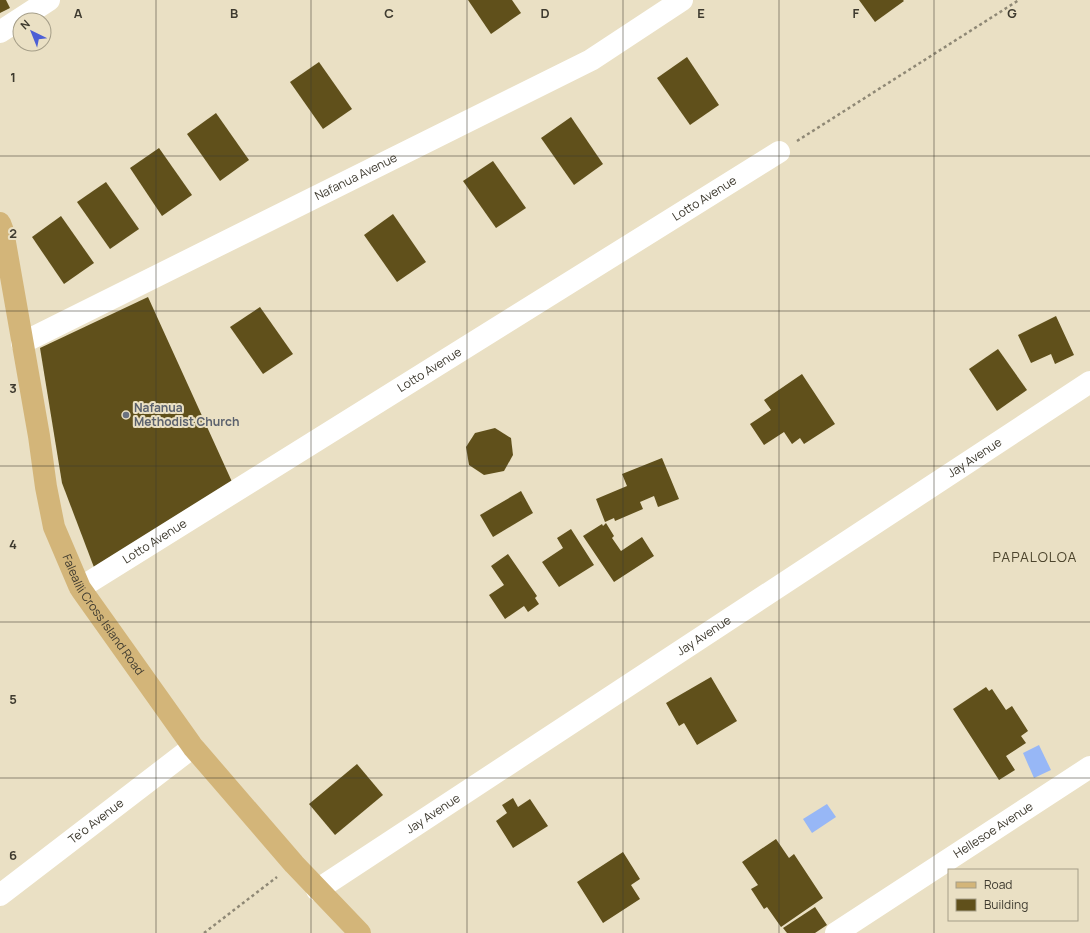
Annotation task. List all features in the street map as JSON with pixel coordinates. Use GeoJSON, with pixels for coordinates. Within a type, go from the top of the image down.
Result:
{"type":"FeatureCollection","features":[{"type":"Feature","properties":{"kind":"main road","name":"Falealili Cross Island Road"},"geometry":{"type":"LineString","coordinates":[[0,223],[3,231],[54,527],[80,588],[193,747],[317,890],[360,933]]}},
{"type":"Feature","properties":{"kind":"street"},"geometry":{"type":"LineString","coordinates":[[0,32],[49,0]]}},
{"type":"Feature","properties":{"kind":"street","name":"Nafanua Avenue"},"geometry":{"type":"LineString","coordinates":[[22,343],[591,60],[682,0]]}},
{"type":"Feature","properties":{"kind":"street","name":"Lotto Avenue"},"geometry":{"type":"LineString","coordinates":[[80,588],[780,152]]}},
{"type":"Feature","properties":{"kind":"street","name":"Jay Avenue"},"geometry":{"type":"LineString","coordinates":[[317,890],[1090,382]]}},
{"type":"Feature","properties":{"kind":"street","name":"Te'o Avenue"},"geometry":{"type":"LineString","coordinates":[[0,895],[193,747]]}},
{"type":"Feature","properties":{"kind":"street","name":"Hellesoe Avenue"},"geometry":{"type":"LineString","coordinates":[[836,933],[1090,767]]}},
{"type":"Feature","properties":{"kind":"path"},"geometry":{"type":"LineString","coordinates":[[780,152],[1019,0]]}},
{"type":"Feature","properties":{"kind":"path"},"geometry":{"type":"LineString","coordinates":[[204,933],[294,864]]}},
{"type":"Feature","properties":{"kind":"water"},"geometry":{"type":"Polygon","coordinates":[[[1039,745],[1051,770],[1034,778],[1023,753],[1039,745]]]}},
{"type":"Feature","properties":{"kind":"water"},"geometry":{"type":"Polygon","coordinates":[[[827,804],[836,817],[812,833],[803,819],[827,804]]]}},
{"type":"Feature","properties":{"kind":"building"},"geometry":{"type":"Polygon","coordinates":[[[0,0],[6,0],[10,8],[0,13],[0,0]]]}},
{"type":"Feature","properties":{"kind":"building"},"geometry":{"type":"Polygon","coordinates":[[[468,0],[512,0],[521,13],[491,34],[468,0]]]}},
{"type":"Feature","properties":{"kind":"building"},"geometry":{"type":"Polygon","coordinates":[[[859,0],[903,0],[904,1],[875,22],[859,0]]]}},
{"type":"Feature","properties":{"kind":"building"},"geometry":{"type":"Polygon","coordinates":[[[687,57],[719,105],[690,125],[657,78],[687,57]]]}},
{"type":"Feature","properties":{"kind":"building"},"geometry":{"type":"Polygon","coordinates":[[[319,62],[352,109],[323,129],[290,82],[319,62]]]}},
{"type":"Feature","properties":{"kind":"building"},"geometry":{"type":"Polygon","coordinates":[[[216,113],[249,160],[220,181],[187,134],[216,113]]]}},
{"type":"Feature","properties":{"kind":"building"},"geometry":{"type":"Polygon","coordinates":[[[571,117],[603,164],[574,185],[541,138],[571,117]]]}},
{"type":"Feature","properties":{"kind":"building"},"geometry":{"type":"Polygon","coordinates":[[[159,148],[192,195],[162,216],[130,168],[159,148]]]}},
{"type":"Feature","properties":{"kind":"building"},"geometry":{"type":"Polygon","coordinates":[[[493,161],[526,208],[496,228],[463,181],[493,161]]]}},
{"type":"Feature","properties":{"kind":"building"},"geometry":{"type":"Polygon","coordinates":[[[106,182],[139,229],[110,249],[77,202],[106,182]]]}},
{"type":"Feature","properties":{"kind":"building"},"geometry":{"type":"Polygon","coordinates":[[[393,214],[426,262],[397,282],[364,235],[393,214]]]}},
{"type":"Feature","properties":{"kind":"building"},"geometry":{"type":"Polygon","coordinates":[[[61,216],[94,263],[64,284],[32,237],[61,216]]]}},
{"type":"Feature","properties":{"kind":"building","name":"Nafanua Methodist Church"},"geometry":{"type":"Polygon","coordinates":[[[148,297],[233,484],[95,570],[62,483],[40,348],[148,297]]]}},
{"type":"Feature","properties":{"kind":"building"},"geometry":{"type":"Polygon","coordinates":[[[260,307],[293,354],[263,374],[230,327],[260,307]]]}},
{"type":"Feature","properties":{"kind":"building"},"geometry":{"type":"Polygon","coordinates":[[[1056,316],[1074,355],[1055,364],[1051,354],[1031,363],[1018,335],[1056,316]]]}},
{"type":"Feature","properties":{"kind":"building"},"geometry":{"type":"Polygon","coordinates":[[[998,349],[1027,390],[997,411],[969,369],[998,349]]]}},
{"type":"Feature","properties":{"kind":"building"},"geometry":{"type":"Polygon","coordinates":[[[802,374],[835,424],[804,444],[800,438],[792,444],[784,432],[764,445],[750,424],[771,410],[764,400],[802,374]]]}},
{"type":"Feature","properties":{"kind":"building"},"geometry":{"type":"Polygon","coordinates":[[[495,428],[511,438],[513,455],[504,471],[484,475],[469,465],[466,447],[475,433],[495,428]]]}},
{"type":"Feature","properties":{"kind":"building"},"geometry":{"type":"Polygon","coordinates":[[[662,458],[679,499],[658,507],[654,496],[640,502],[643,509],[615,521],[614,518],[605,522],[596,499],[627,486],[622,474],[662,458]]]}},
{"type":"Feature","properties":{"kind":"building"},"geometry":{"type":"Polygon","coordinates":[[[521,491],[533,513],[493,537],[480,515],[521,491]]]}},
{"type":"Feature","properties":{"kind":"building"},"geometry":{"type":"Polygon","coordinates":[[[606,523],[614,536],[612,538],[621,551],[642,537],[654,556],[614,582],[583,536],[606,523]]]}},
{"type":"Feature","properties":{"kind":"building"},"geometry":{"type":"Polygon","coordinates":[[[571,529],[594,565],[559,587],[542,562],[563,548],[557,538],[571,529]]]}},
{"type":"Feature","properties":{"kind":"building"},"geometry":{"type":"Polygon","coordinates":[[[508,554],[537,596],[535,598],[539,604],[528,612],[524,606],[505,619],[489,595],[504,585],[491,566],[508,554]]]}},
{"type":"Feature","properties":{"kind":"building"},"geometry":{"type":"Polygon","coordinates":[[[711,677],[737,721],[697,745],[684,723],[679,726],[666,703],[711,677]]]}},
{"type":"Feature","properties":{"kind":"building"},"geometry":{"type":"Polygon","coordinates":[[[986,687],[989,691],[992,689],[1006,710],[1012,706],[1028,731],[1021,736],[1026,743],[1006,756],[1015,770],[999,780],[953,709],[986,687]]]}},
{"type":"Feature","properties":{"kind":"building"},"geometry":{"type":"Polygon","coordinates":[[[357,764],[383,795],[335,835],[309,804],[357,764]]]}},
{"type":"Feature","properties":{"kind":"building"},"geometry":{"type":"Polygon","coordinates":[[[513,798],[518,807],[530,799],[548,826],[513,848],[496,821],[507,813],[502,805],[513,798]]]}},
{"type":"Feature","properties":{"kind":"building"},"geometry":{"type":"Polygon","coordinates":[[[776,839],[789,858],[794,854],[823,898],[781,927],[767,907],[764,909],[751,889],[758,885],[742,862],[776,839]]]}},
{"type":"Feature","properties":{"kind":"building"},"geometry":{"type":"Polygon","coordinates":[[[623,852],[640,879],[631,885],[640,899],[603,923],[577,882],[623,852]]]}},
{"type":"Feature","properties":{"kind":"building"},"geometry":{"type":"Polygon","coordinates":[[[815,907],[827,925],[815,933],[787,933],[783,928],[815,907]]]}},
{"type":"Feature","properties":{"kind":"place","name":"Nafanua Methodist Church"},"geometry":{"type":"Point","coordinates":[126,415]}},
{"type":"Feature","properties":{"kind":"district","name":"PAPALOLOA"},"geometry":{"type":"Point","coordinates":[1035,557]}}]}
